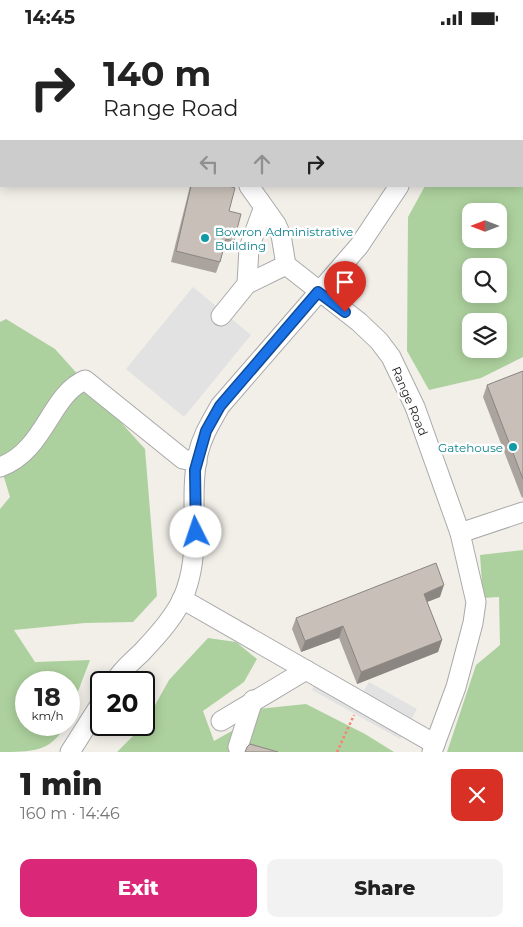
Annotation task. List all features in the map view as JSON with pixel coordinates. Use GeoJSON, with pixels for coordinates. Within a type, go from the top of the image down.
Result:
{"type":"FeatureCollection","features":[{"type":"Feature","properties":{"kind":"lane"},"geometry":{"type":"LineString","coordinates":[[221,316],[247,284],[286,265],[281,235],[276,224],[263,209],[250,187]]}},
{"type":"Feature","properties":{"kind":"lane"},"geometry":{"type":"LineString","coordinates":[[122,671],[157,634],[186,591],[194,557],[196,462],[202,440],[220,406],[359,246],[398,187]]}},
{"type":"Feature","properties":{"kind":"lane"},"geometry":{"type":"LineString","coordinates":[[247,284],[249,248],[263,209]]}},
{"type":"Feature","properties":{"kind":"lane","name":"Range Road"},"geometry":{"type":"LineString","coordinates":[[286,265],[303,277],[318,292],[359,322],[379,341],[391,357],[415,407],[460,533],[476,602],[473,623],[456,687],[434,748]]}},
{"type":"Feature","properties":{"kind":"lane"},"geometry":{"type":"LineString","coordinates":[[0,467],[27,451],[62,401],[78,383],[85,380],[183,459],[196,462]]}},
{"type":"Feature","properties":{"kind":"lane"},"geometry":{"type":"LineString","coordinates":[[460,533],[523,512]]}},
{"type":"Feature","properties":{"kind":"lane"},"geometry":{"type":"LineString","coordinates":[[182,599],[360,700],[434,748]]}},
{"type":"Feature","properties":{"kind":"lane"},"geometry":{"type":"LineString","coordinates":[[220,721],[306,670]]}},
{"type":"Feature","properties":{"kind":"lane"},"geometry":{"type":"LineString","coordinates":[[238,747],[253,700]]}},
{"type":"Feature","properties":{"kind":"lane"},"geometry":{"type":"LineString","coordinates":[[70,752],[90,720]]}},
{"type":"Feature","properties":{"kind":"path"},"geometry":{"type":"LineString","coordinates":[[337,752],[360,700]]}},
{"type":"Feature","properties":{"kind":"green space"},"geometry":{"type":"Polygon","coordinates":[[[424,187],[523,187],[523,357],[481,378],[429,390],[407,351],[408,217],[424,187]]]}},
{"type":"Feature","properties":{"kind":"green space"},"geometry":{"type":"Polygon","coordinates":[[[6,319],[55,349],[145,449],[157,596],[133,622],[85,623],[14,630],[35,662],[90,660],[80,686],[80,671],[15,671],[15,736],[58,736],[54,741],[39,749],[21,752],[0,752],[0,509],[10,497],[3,474],[0,473],[0,322],[6,319]]]}},
{"type":"Feature","properties":{"kind":"green space"},"geometry":{"type":"Polygon","coordinates":[[[523,550],[523,752],[447,752],[476,665],[500,645],[499,597],[483,598],[480,555],[523,550]]]}},
{"type":"Feature","properties":{"kind":"green space"},"geometry":{"type":"Polygon","coordinates":[[[208,638],[236,642],[257,659],[244,682],[203,711],[214,741],[237,728],[230,752],[117,752],[133,736],[155,736],[155,705],[169,680],[208,638]]]}},
{"type":"Feature","properties":{"kind":"green space"},"geometry":{"type":"Polygon","coordinates":[[[306,704],[365,734],[394,752],[277,752],[246,745],[258,709],[306,704]]]}},
{"type":"Feature","properties":{"kind":"shaded area"},"geometry":{"type":"Polygon","coordinates":[[[193,287],[251,335],[184,417],[126,369],[193,287]]]}},
{"type":"Feature","properties":{"kind":"shaded area"},"geometry":{"type":"Polygon","coordinates":[[[318,679],[358,701],[369,682],[417,709],[400,739],[312,690],[318,679]]]}},
{"type":"Feature","properties":{"kind":"building","name":"Bowron Administrative Building"},"geometry":{"type":"Polygon","coordinates":[[[191,187],[235,188],[229,211],[241,214],[234,241],[226,239],[220,262],[176,251],[191,187]]]}},
{"type":"Feature","properties":{"kind":"building","name":"Gatehouse"},"geometry":{"type":"Polygon","coordinates":[[[523,371],[523,479],[487,385],[523,371]]]}},
{"type":"Feature","properties":{"kind":"building"},"geometry":{"type":"Polygon","coordinates":[[[436,563],[444,585],[424,594],[442,640],[361,672],[343,626],[305,641],[296,618],[436,563]]]}},
{"type":"Feature","properties":{"kind":"building"},"geometry":{"type":"Polygon","coordinates":[[[250,744],[278,752],[245,752],[250,744]]]}},
{"type":"Feature","properties":{"kind":"place","name":"Bowron Administrative Building"},"geometry":{"type":"Point","coordinates":[205,238]}},
{"type":"Feature","properties":{"kind":"place","name":"Gatehouse"},"geometry":{"type":"Point","coordinates":[513,447]}},
{"type":"Feature","properties":{"kind":"route"},"geometry":{"type":"LineString","coordinates":[[196,532],[194,504],[195,470],[198,454],[206,431],[220,406],[318,292],[345,312]]}}]}
